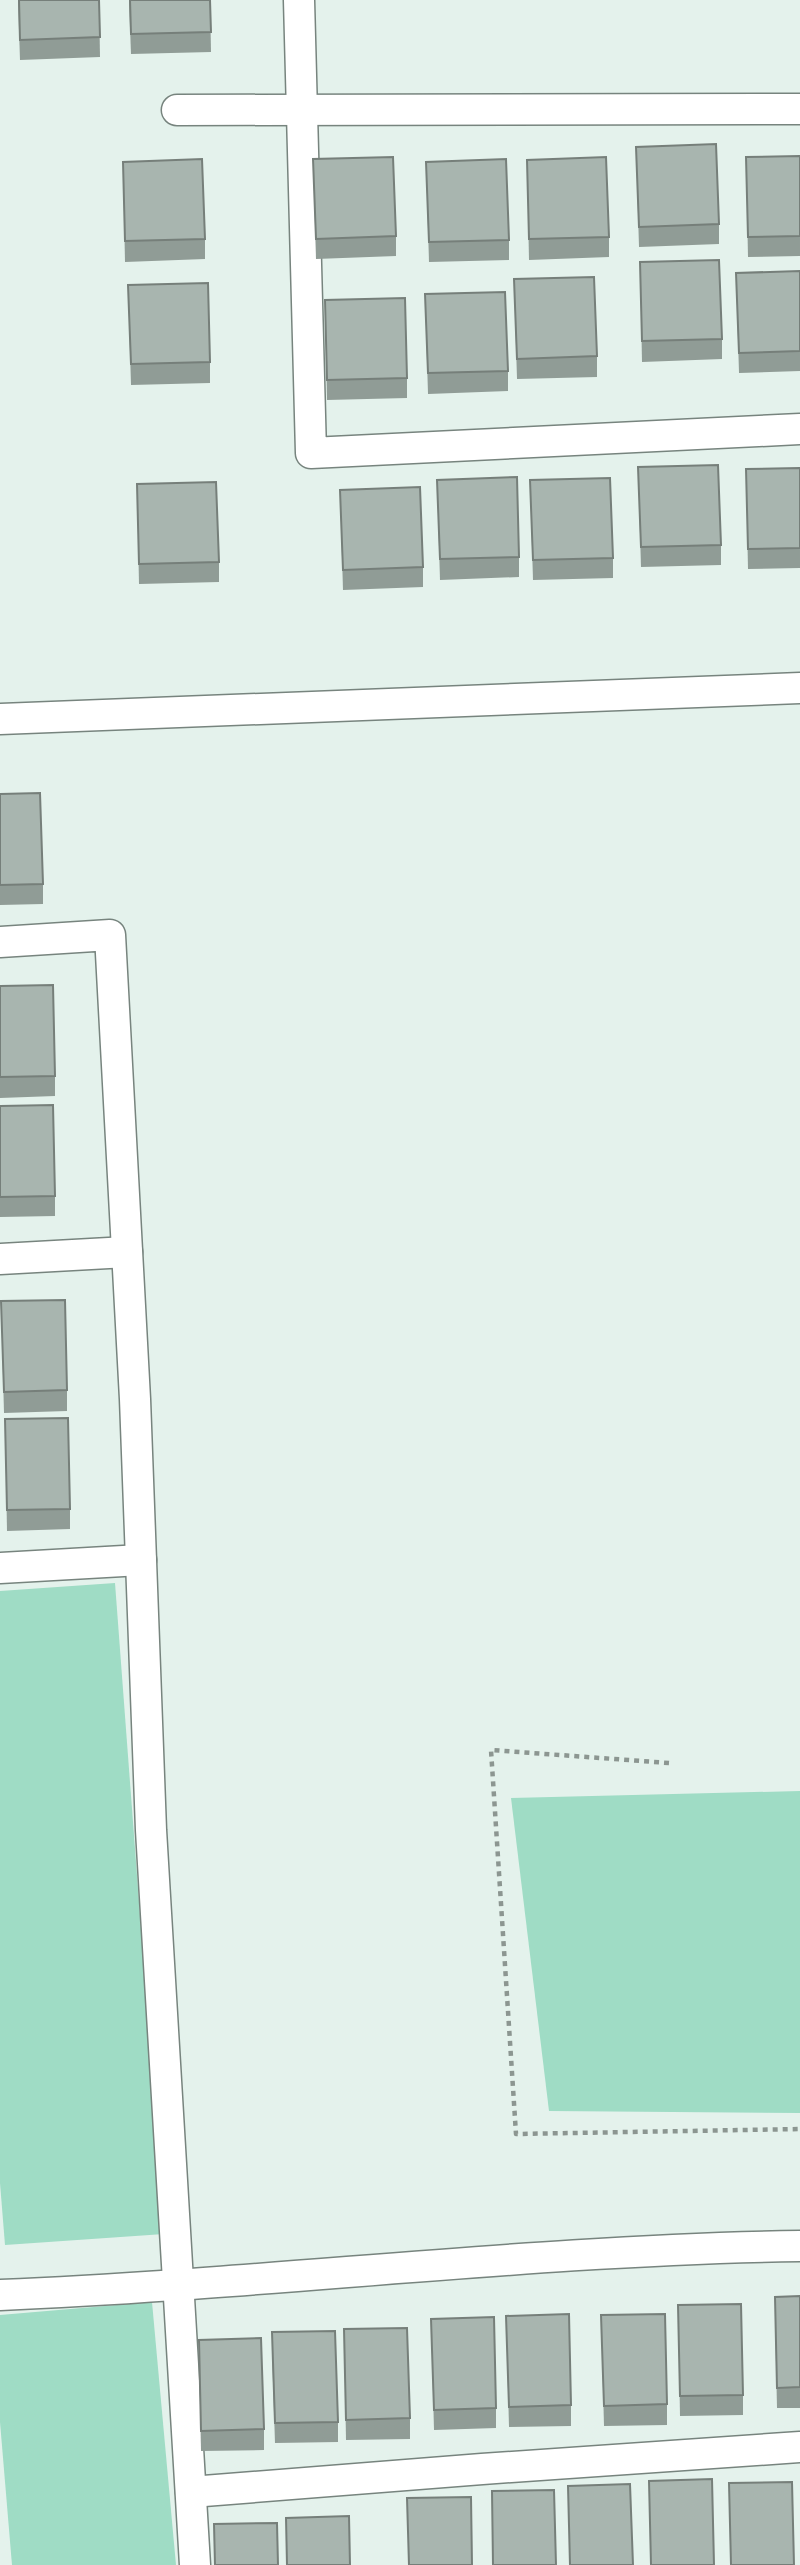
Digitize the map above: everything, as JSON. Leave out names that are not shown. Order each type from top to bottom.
[{"type":"street","points":[[299,0],[311,453],[800,429]]},
{"type":"street","points":[[177,110],[800,109]]},
{"type":"street","points":[[0,719],[800,688]]},
{"type":"street","points":[[0,942],[110,936],[127,1252],[151,1830],[195,2565]]},
{"type":"street","points":[[0,1259],[127,1252]]},
{"type":"street","points":[[0,1568],[141,1560]]},
{"type":"street","points":[[0,2295],[177,2285],[691,2247],[800,2246]]},
{"type":"street","points":[[191,2492],[800,2447]]},
{"type":"path","points":[[669,1763],[491,1750],[516,2134],[800,2129]]},
{"type":"green space","points":[[115,1583],[164,2234],[5,2245],[0,2183],[0,1591]]},
{"type":"green space","points":[[800,1791],[800,2113],[549,2111],[511,1798]]},
{"type":"green space","points":[[152,2302],[176,2565],[12,2565],[0,2422],[0,2315]]},
{"type":"building","points":[[19,0],[99,0],[100,37],[20,40]]},
{"type":"building","points":[[130,0],[210,0],[211,32],[131,34]]},
{"type":"building","points":[[716,144],[719,224],[639,227],[636,147]]},
{"type":"building","points":[[800,156],[800,236],[748,237],[746,157]]},
{"type":"building","points":[[393,157],[396,236],[316,239],[313,159]]},
{"type":"building","points":[[606,157],[609,237],[529,239],[527,160]]},
{"type":"building","points":[[202,159],[205,239],[125,241],[123,162]]},
{"type":"building","points":[[506,159],[509,240],[429,242],[426,162]]},
{"type":"building","points":[[719,260],[722,339],[642,341],[640,262]]},
{"type":"building","points":[[800,271],[800,351],[739,353],[736,273]]},
{"type":"building","points":[[594,277],[597,356],[517,359],[514,279]]},
{"type":"building","points":[[208,283],[210,362],[131,364],[128,285]]},
{"type":"building","points":[[505,292],[508,371],[428,373],[425,294]]},
{"type":"building","points":[[405,298],[407,378],[327,380],[325,300]]},
{"type":"building","points":[[718,465],[721,545],[641,547],[638,467]]},
{"type":"building","points":[[800,468],[800,548],[748,549],[746,469]]},
{"type":"building","points":[[517,477],[519,557],[440,559],[437,480]]},
{"type":"building","points":[[610,478],[613,558],[533,560],[530,480]]},
{"type":"building","points":[[216,482],[219,562],[139,564],[137,484]]},
{"type":"building","points":[[420,487],[423,567],[343,570],[340,490]]},
{"type":"building","points":[[40,793],[43,884],[0,885],[0,794]]},
{"type":"building","points":[[53,985],[55,1076],[0,1077],[0,986]]},
{"type":"building","points":[[53,1105],[55,1196],[0,1197],[0,1106]]},
{"type":"building","points":[[65,1300],[67,1390],[4,1392],[1,1301]]},
{"type":"building","points":[[68,1418],[70,1509],[7,1510],[5,1419]]},
{"type":"building","points":[[800,2296],[800,2387],[777,2388],[775,2297]]},
{"type":"building","points":[[741,2304],[743,2395],[680,2396],[678,2305]]},
{"type":"building","points":[[569,2314],[571,2405],[509,2407],[506,2316]]},
{"type":"building","points":[[665,2314],[667,2404],[604,2406],[601,2315]]},
{"type":"building","points":[[494,2317],[496,2408],[434,2410],[431,2319]]},
{"type":"building","points":[[407,2328],[410,2418],[346,2420],[344,2329]]},
{"type":"building","points":[[335,2331],[338,2422],[275,2423],[272,2332]]},
{"type":"building","points":[[261,2338],[264,2429],[201,2431],[199,2340]]},
{"type":"building","points":[[712,2479],[714,2565],[651,2565],[649,2481]]},
{"type":"building","points":[[792,2482],[794,2565],[731,2565],[729,2483]]},
{"type":"building","points":[[630,2484],[633,2565],[570,2565],[568,2486]]},
{"type":"building","points":[[554,2490],[556,2565],[493,2565],[492,2491]]},
{"type":"building","points":[[471,2497],[472,2565],[409,2565],[407,2498]]},
{"type":"building","points":[[349,2516],[350,2565],[287,2565],[286,2518]]},
{"type":"building","points":[[277,2523],[278,2565],[215,2565],[214,2524]]}]
